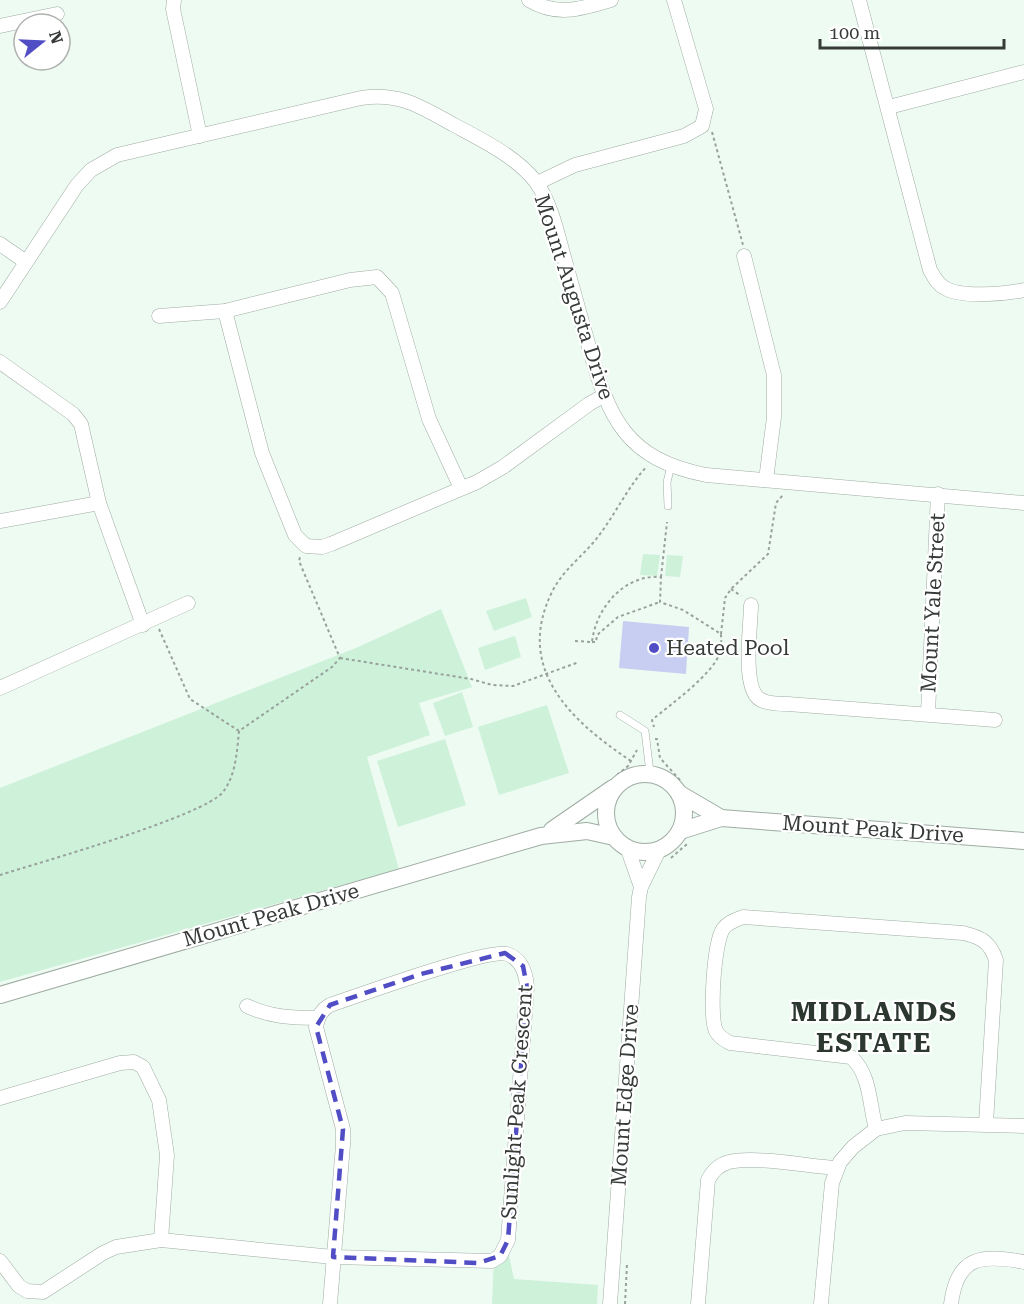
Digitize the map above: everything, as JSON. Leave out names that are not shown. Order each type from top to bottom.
[{"type":"street","points":[[174,0],[173,9],[200,136]]},
{"type":"street","points":[[529,0],[555,11],[568,11],[611,0]]},
{"type":"street","points":[[537,183],[575,165],[684,136],[702,126],[706,109],[674,0]]},
{"type":"street","points":[[859,0],[889,107],[930,270],[936,281],[945,289],[960,293],[1024,290]]},
{"type":"street","points":[[889,107],[1024,72]]},
{"type":"street","name":"Mount Augusta Drive","points":[[0,302],[77,185],[91,170],[117,155],[361,98],[390,96],[416,104],[468,132],[514,161],[537,183],[555,226],[603,396],[617,423],[639,446],[671,466],[706,475],[770,486],[938,494],[1020,501]]},
{"type":"street","points":[[0,244],[26,262]]},
{"type":"street","points":[[744,256],[774,375],[770,486]]},
{"type":"street","points":[[159,316],[225,311],[350,280],[376,277],[383,281],[392,293],[429,419],[461,488]]},
{"type":"street","points":[[225,311],[262,453],[295,535],[306,546],[322,547],[331,544],[461,488],[503,467],[603,396]]},
{"type":"street","points":[[0,362],[73,414],[81,424],[99,502],[149,622]]},
{"type":"street","name":"Mount Yale Street","points":[[928,713],[938,494]]},
{"type":"street","points":[[0,521],[99,502]]},
{"type":"street","points":[[0,688],[188,603]]},
{"type":"street","points":[[751,605],[748,678],[753,693],[760,699],[788,705],[928,713],[995,720]]},
{"type":"street","name":"Mount Peak Drive","points":[[541,836],[632,775],[650,773],[667,780],[680,794],[721,818],[1024,841]]},
{"type":"street","points":[[617,785],[608,799],[606,810],[609,826],[620,842]]},
{"type":"street","points":[[680,794],[685,812],[687,835]]},
{"type":"street","name":"Mount Peak Drive","points":[[0,995],[541,836],[587,831],[642,852],[664,855],[674,840],[721,818]]},
{"type":"street","name":"Mount Edge Drive","points":[[610,1304],[641,886],[620,842]]},
{"type":"street","name":"Mount Edge Drive","points":[[641,886],[664,855]]},
{"type":"street","points":[[876,1129],[868,1099],[866,1077],[860,1064],[851,1057],[729,1043],[721,1038],[713,1020],[716,958],[719,937],[725,926],[743,917],[963,933],[982,938],[992,948],[996,970],[986,1123]]},
{"type":"street","name":"Sunlight Peak Crescent","points":[[318,1018],[323,1009],[330,1005],[422,974],[491,955],[505,953],[514,958],[523,966],[526,977],[508,1240],[500,1256],[492,1261],[478,1263],[333,1257]]},
{"type":"street","points":[[247,1006],[262,1013],[285,1018],[318,1018],[316,1027],[343,1129],[330,1304]]},
{"type":"street","points":[[0,1098],[120,1063],[134,1062],[143,1067],[159,1100],[166,1137],[161,1240]]},
{"type":"street","points":[[821,1304],[832,1183],[837,1168],[853,1147],[876,1129],[914,1122],[1024,1126]]},
{"type":"street","points":[[698,1304],[708,1180],[713,1170],[728,1162],[746,1161],[837,1168]]},
{"type":"street","points":[[0,1261],[19,1286],[27,1291],[43,1292],[116,1247],[161,1240],[333,1257]]},
{"type":"street","points":[[951,1304],[954,1284],[959,1272],[969,1264],[981,1260],[1024,1262]]},
{"type":"lane","points":[[668,506],[667,482],[671,466]]},
{"type":"lane","points":[[620,715],[645,730],[650,773]]},
{"type":"path","points":[[712,131],[743,239],[744,256]]},
{"type":"path","points":[[631,761],[575,716],[560,700],[545,673],[541,660],[542,626],[553,591],[563,574],[607,525],[618,504],[648,465],[641,460]]},
{"type":"path","points":[[657,739],[652,720],[699,679],[716,660],[721,646],[725,598],[731,589],[768,554],[776,503],[785,492],[770,486]]},
{"type":"path","points":[[660,602],[667,522]]},
{"type":"path","points":[[306,546],[298,561],[340,658]]},
{"type":"path","points":[[592,642],[598,616],[614,596],[643,577],[661,577]]},
{"type":"path","points":[[575,641],[596,642],[597,635],[607,624],[618,617],[660,602],[683,610],[721,634]]},
{"type":"path","points":[[149,622],[190,699],[239,731]]},
{"type":"path","points":[[0,875],[156,825],[218,797],[227,784],[235,764],[239,731],[340,658],[471,679],[504,687],[513,686],[579,662]]},
{"type":"path","points":[[664,855],[687,835]]},
{"type":"highlighted area","points":[[505,953],[523,966],[527,987],[508,1240],[500,1256],[478,1263],[333,1257],[343,1129],[316,1027],[330,1005],[421,974]]},
{"type":"green space","points":[[643,554],[660,555],[657,576],[640,575]]},
{"type":"green space","points":[[667,555],[683,556],[680,577],[665,576]]},
{"type":"green space","points":[[526,598],[532,617],[494,631],[486,611]]},
{"type":"green space","points":[[441,609],[472,687],[419,703],[430,735],[367,757],[399,869],[0,982],[0,788],[356,648]]},
{"type":"green space","points":[[515,636],[521,657],[485,670],[478,648]]},
{"type":"green space","points":[[462,692],[473,727],[445,736],[433,703]]},
{"type":"green space","points":[[547,705],[569,773],[499,795],[478,727]]},
{"type":"green space","points":[[445,739],[466,805],[398,827],[377,761]]},
{"type":"green space","points":[[507,1246],[514,1279],[598,1285],[597,1304],[492,1304],[494,1257]]},
{"type":"building","name":"Heated Pool","points":[[623,621],[689,627],[686,674],[619,668]]},
{"type":"place","name":"Heated Pool","points":[[654,648]]},
{"type":"district","name":"MIDLANDS ESTATE","points":[[874,1028]]}]
